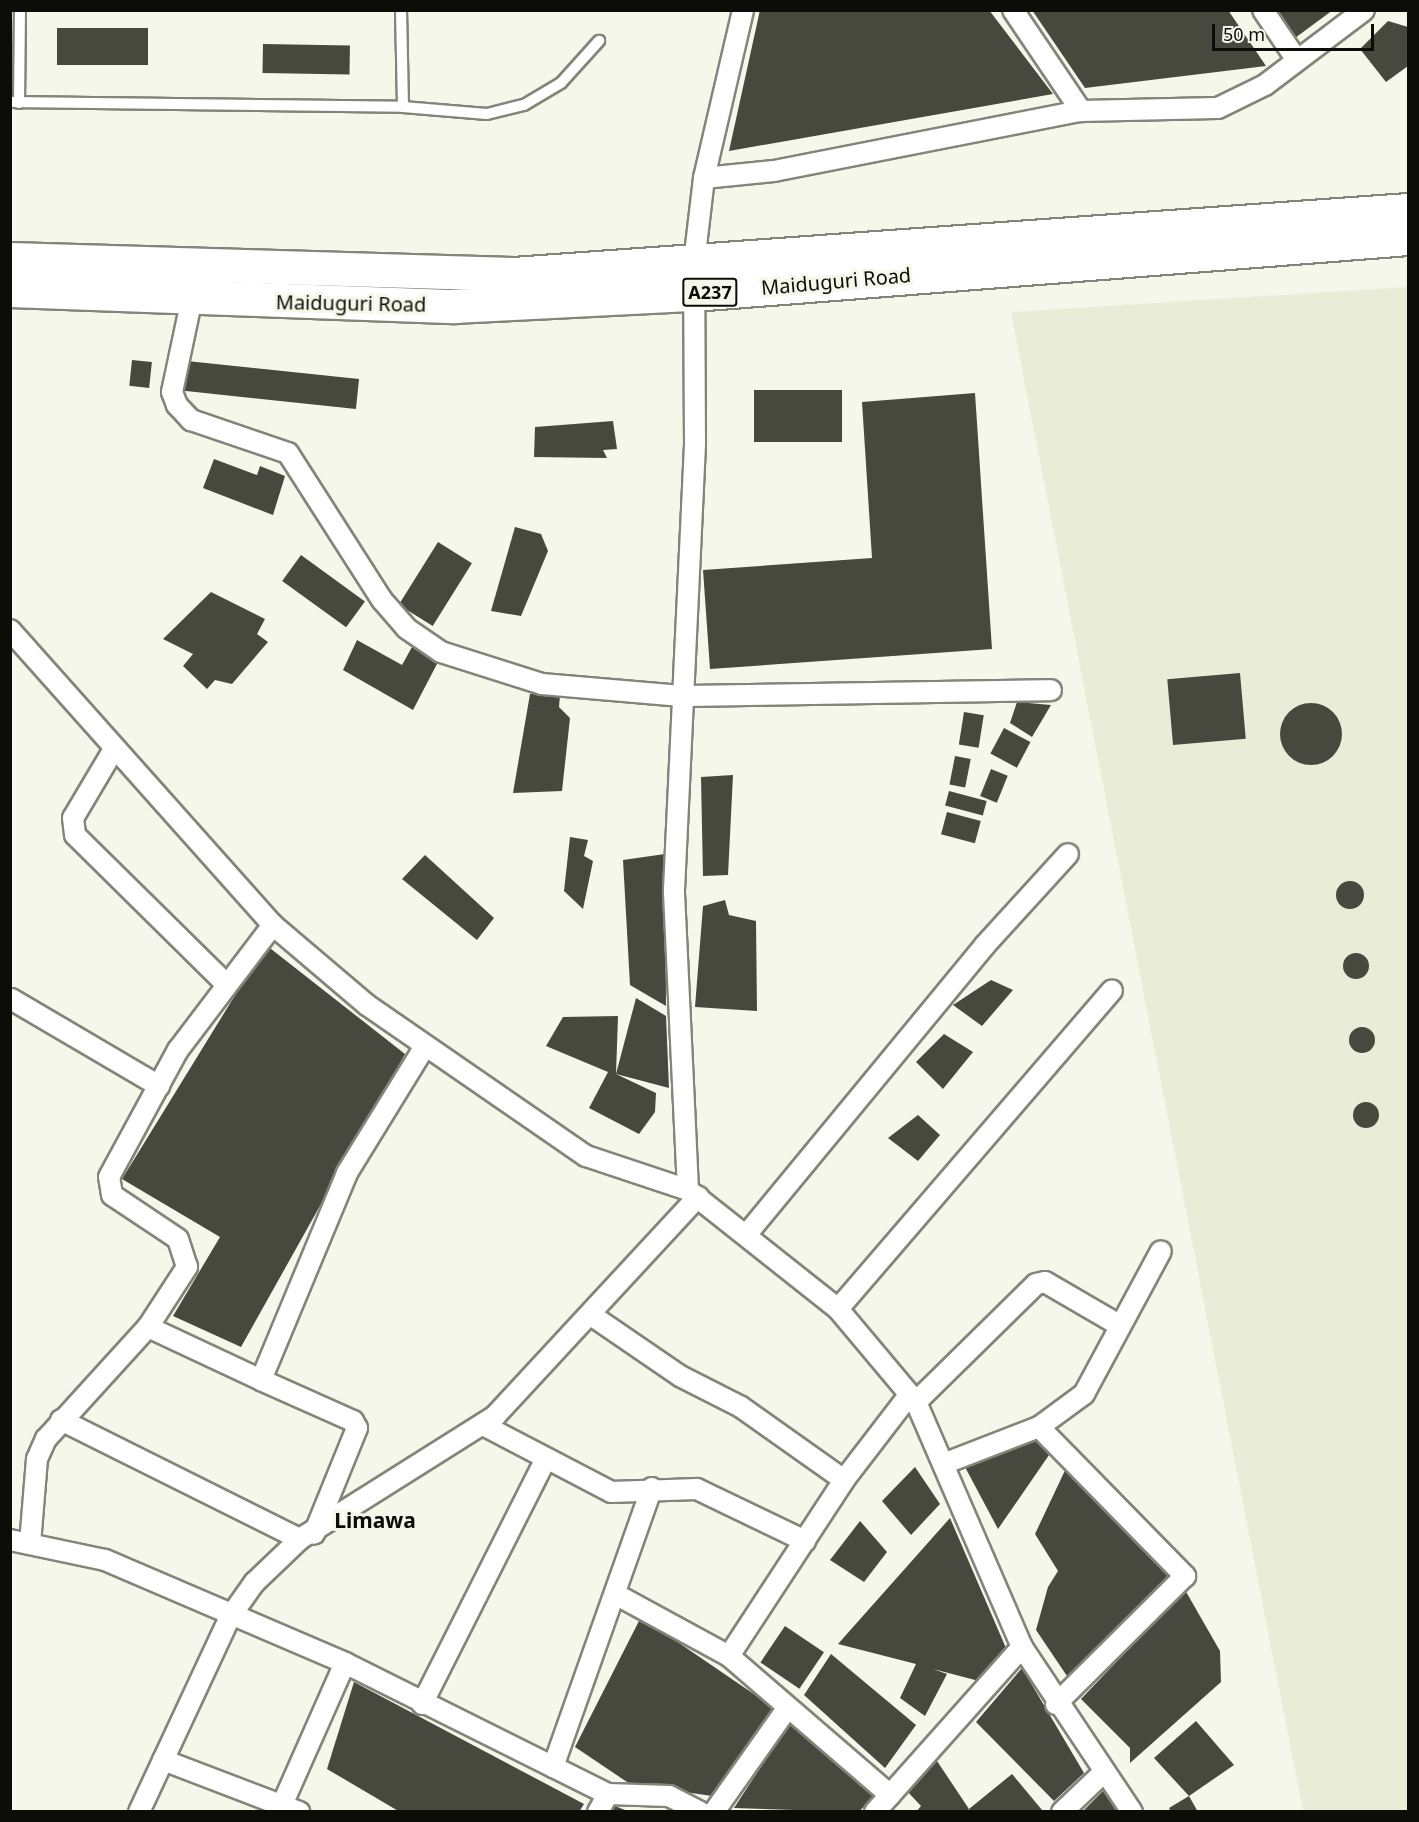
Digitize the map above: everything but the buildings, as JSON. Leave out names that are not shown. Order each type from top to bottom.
[{"type":"highway","name":"Maiduguri Road","points":[[10,290],[455,306],[694,278],[1408,210]]},
{"type":"highway","name":"Maiduguri Road","points":[[10,259],[363,273],[694,278],[1408,238]]},
{"type":"street","points":[[139,1812],[230,1617],[254,1583],[307,1537],[483,1425],[591,1315],[693,1194],[674,890],[681,696],[695,443],[694,278],[704,178],[742,10]]},
{"type":"street","points":[[1012,10],[1081,111]]},
{"type":"street","points":[[1263,10],[1296,59]]},
{"type":"street","points":[[704,178],[774,171],[1081,111],[1218,108],[1242,100],[1364,10]]},
{"type":"street","points":[[192,298],[172,392],[177,405],[191,420],[288,453],[406,628],[441,652],[542,684],[681,696],[1051,690]]},
{"type":"street","points":[[10,630],[114,750],[273,925],[424,1048],[586,1156],[693,1194],[747,1234],[838,1309],[913,1398],[1022,1647],[1056,1704],[1132,1812]]},
{"type":"street","points":[[114,750],[73,818],[75,835],[226,984]]},
{"type":"street","points":[[747,1234],[985,945],[1068,854]]},
{"type":"street","points":[[273,925],[226,984],[159,1086],[107,1184],[112,1195],[178,1239],[185,1251],[187,1267],[148,1327],[61,1420],[37,1459],[20,1542],[105,1560],[230,1617],[345,1663],[422,1704],[608,1794],[669,1796],[700,1812]]},
{"type":"street","points":[[838,1309],[1112,991]]},
{"type":"street","points":[[12,999],[159,1086]]},
{"type":"street","points":[[261,1380],[347,1173],[424,1048]]},
{"type":"street","points":[[943,1464],[1038,1427],[1084,1394],[1119,1325],[1161,1251]]},
{"type":"street","points":[[729,1656],[844,1480],[913,1398],[1036,1284],[1045,1282],[1119,1325]]},
{"type":"street","points":[[591,1315],[680,1376],[741,1407],[844,1480]]},
{"type":"street","points":[[148,1327],[353,1421],[357,1428],[307,1537]]},
{"type":"street","points":[[61,1420],[307,1537]]},
{"type":"street","points":[[483,1425],[610,1492],[652,1488],[697,1488],[805,1541]]},
{"type":"street","points":[[1038,1427],[1185,1576],[1056,1704]]},
{"type":"street","points":[[422,1704],[546,1459]]},
{"type":"street","points":[[553,1767],[617,1595],[652,1488]]},
{"type":"street","points":[[617,1595],[729,1656],[890,1795]]},
{"type":"street","points":[[875,1812],[1022,1647]]},
{"type":"street","points":[[163,1760],[290,1808],[345,1663]]},
{"type":"street","points":[[714,1812],[788,1707]]},
{"type":"street","points":[[1062,1812],[1103,1773]]},
{"type":"street","points":[[598,1812],[608,1794]]},
{"type":"lane","points":[[20,10],[15,102],[403,107],[487,114],[524,105],[561,83],[599,40]]},
{"type":"lane","points":[[401,10],[403,107]]},
{"type":"shaded area","points":[[1408,287],[1408,1811],[1303,1811],[1011,312]]},
{"type":"district","name":"Limawa","points":[[375,1520]]}]
